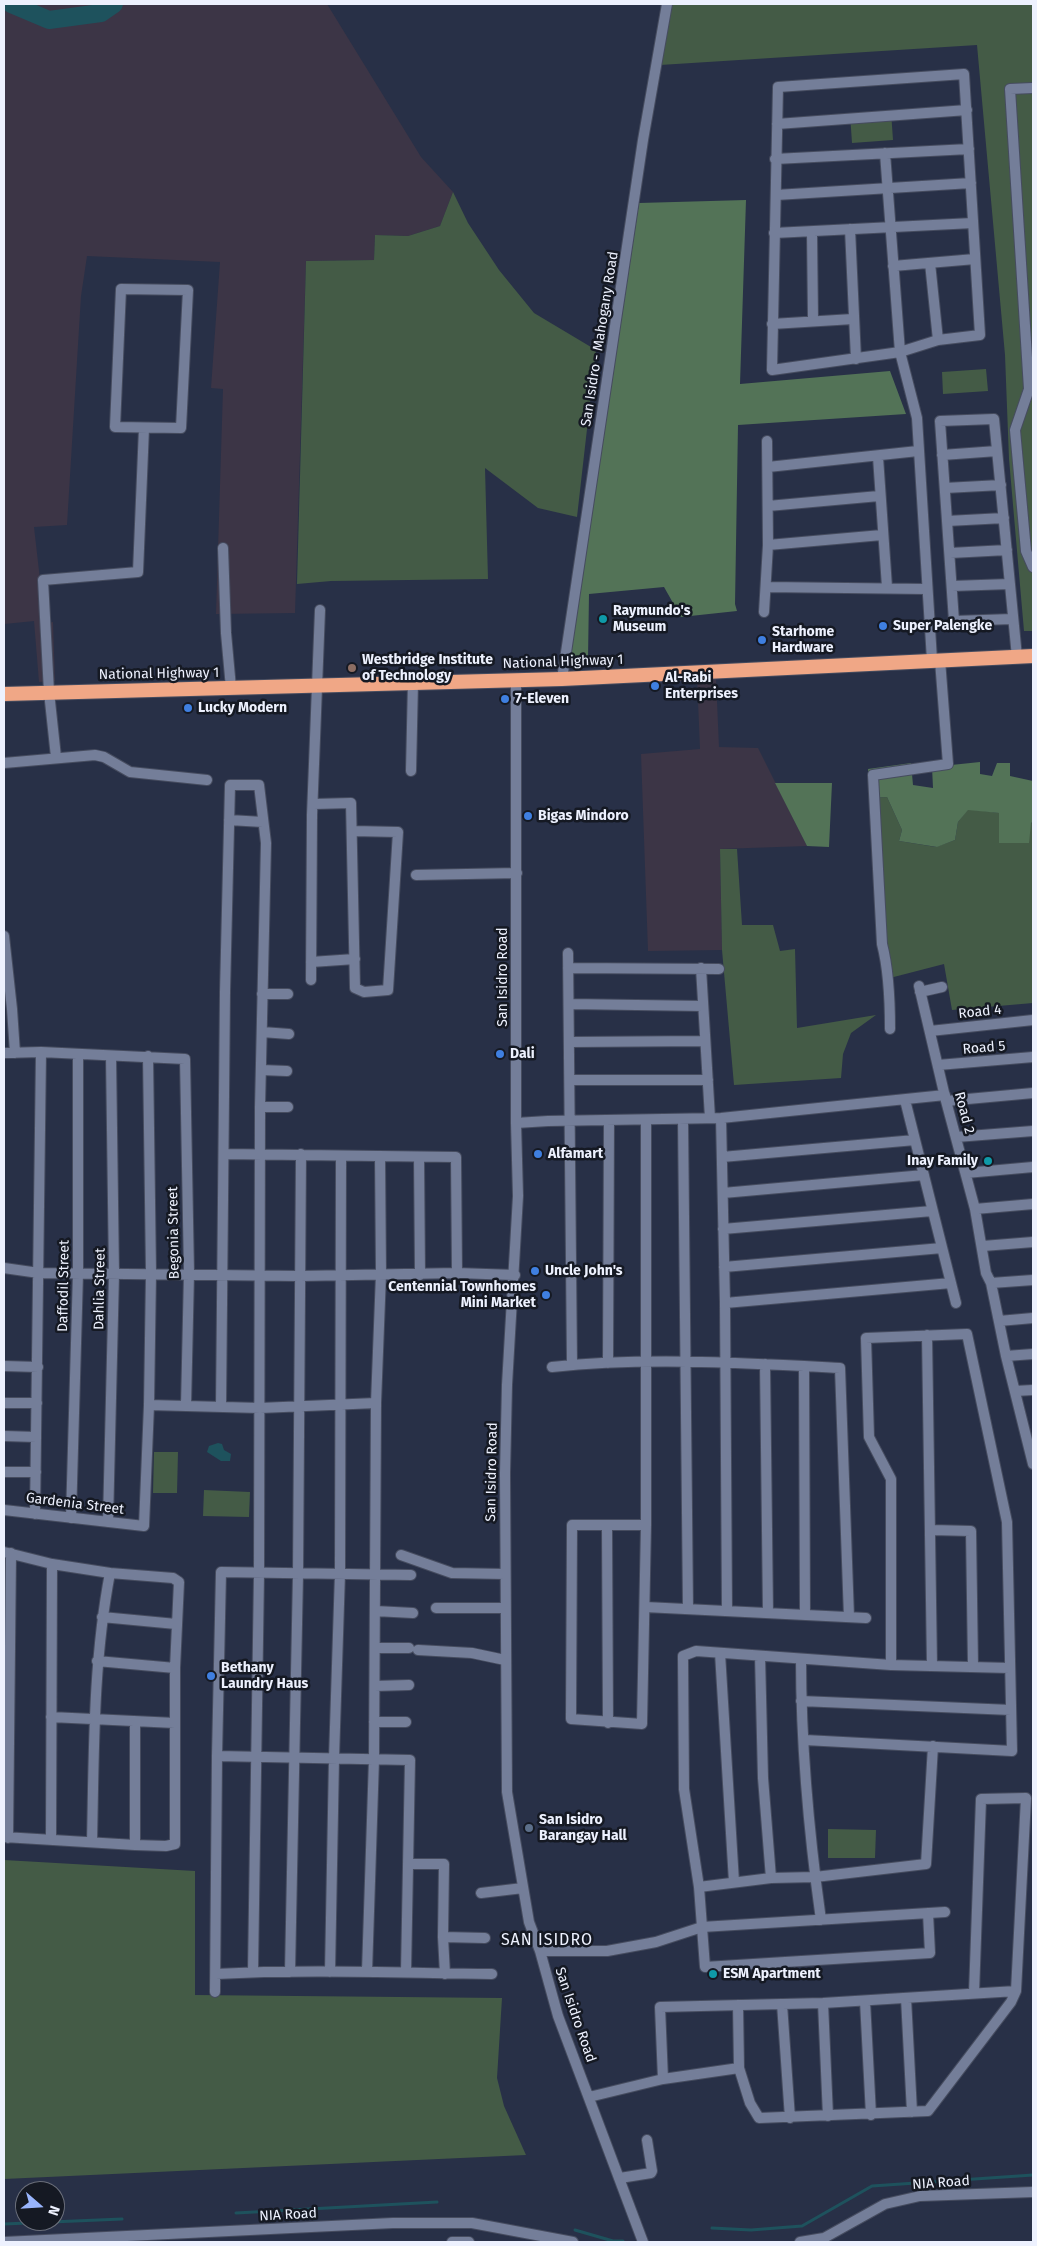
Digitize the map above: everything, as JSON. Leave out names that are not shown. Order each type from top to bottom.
[{"type":"highway","name":"National Highway 1","points":[[4,694],[562,679],[1033,656]]},
{"type":"street","name":"San Isidro - Mahogany Road","points":[[562,679],[643,140],[667,4]]},
{"type":"street","points":[[964,74],[967,110],[980,335],[938,340],[900,352],[772,370],[778,87],[964,74]]},
{"type":"street","points":[[1033,88],[1010,90],[1028,295],[1029,389],[1015,430],[1026,551],[1033,567]]},
{"type":"street","points":[[777,124],[967,110]]},
{"type":"street","points":[[775,159],[969,149]]},
{"type":"street","points":[[885,153],[900,352],[917,418],[926,589],[948,764],[873,774],[882,944],[885,955],[890,1004],[890,1029]]},
{"type":"street","points":[[776,195],[971,184]]},
{"type":"street","points":[[774,233],[973,223]]},
{"type":"street","points":[[850,228],[856,359]]},
{"type":"street","points":[[812,232],[813,320]]},
{"type":"street","points":[[893,266],[975,259]]},
{"type":"street","points":[[930,263],[938,340]]},
{"type":"street","points":[[121,289],[188,290],[182,428],[144,428],[116,428],[121,289]]},
{"type":"street","points":[[772,324],[854,319]]},
{"type":"street","points":[[1012,618],[954,621],[940,421],[994,419],[1017,657]]},
{"type":"street","points":[[56,757],[49,692],[43,580],[138,572],[144,428]]},
{"type":"street","points":[[764,612],[768,545],[767,441]]},
{"type":"street","points":[[768,467],[918,451]]},
{"type":"street","points":[[942,455],[998,451]]},
{"type":"street","points":[[878,456],[879,496],[887,587]]},
{"type":"street","points":[[945,488],[1000,485]]},
{"type":"street","points":[[768,506],[879,496]]},
{"type":"street","points":[[947,521],[1004,518]]},
{"type":"street","points":[[768,545],[882,535]]},
{"type":"street","points":[[223,548],[226,633],[231,688]]},
{"type":"street","points":[[950,553],[1007,550]]},
{"type":"street","points":[[952,586],[1010,584]]},
{"type":"street","points":[[766,587],[887,587],[926,589]]},
{"type":"street","points":[[311,980],[316,687],[320,610]]},
{"type":"street","name":"San Isidro Road","points":[[516,680],[516,1123],[518,1196],[515,1275],[507,1385],[504,1660],[506,1792],[529,1922],[540,1950],[558,2016],[620,2178],[642,2242]]},
{"type":"street","points":[[410,771],[413,682]]},
{"type":"street","points":[[4,762],[95,755],[104,757],[130,772],[207,780]]},
{"type":"street","points":[[221,1407],[221,1274],[230,785],[259,785],[266,843],[260,1107],[262,1154],[259,1573],[253,1972]]},
{"type":"street","points":[[314,804],[351,803],[355,988],[364,992],[388,990],[398,832],[353,831]]},
{"type":"street","points":[[229,820],[263,822]]},
{"type":"street","points":[[416,875],[517,873]]},
{"type":"street","points":[[4,936],[12,1009],[9,1053],[41,1052],[78,1055],[148,1056],[152,1273],[149,1405],[260,1408],[376,1403]]},
{"type":"street","points":[[568,953],[570,1004],[572,1365]]},
{"type":"street","points":[[311,962],[355,959]]},
{"type":"street","points":[[568,968],[719,969]]},
{"type":"street","points":[[701,968],[710,1118]]},
{"type":"street","name":"Road 2","points":[[942,987],[920,989],[945,1098],[975,1208],[983,1246],[986,1273],[991,1283],[1006,1356],[1028,1426],[1033,1463]]},
{"type":"street","points":[[262,994],[288,994]]},
{"type":"street","points":[[570,1004],[703,1006]]},
{"type":"street","name":"Road 4","points":[[930,1031],[1033,1020]]},
{"type":"street","points":[[262,1032],[288,1034]]},
{"type":"street","points":[[570,1042],[705,1041]]},
{"type":"street","points":[[35,1514],[41,1052]]},
{"type":"street","name":"Daffodil Street","points":[[71,1518],[78,1273],[78,1055]]},
{"type":"street","name":"Dahlia Street","points":[[108,1522],[114,1274],[111,1056]]},
{"type":"street","name":"Begonia Street","points":[[148,1056],[185,1059],[188,1273],[186,1406]]},
{"type":"street","name":"Road 5","points":[[938,1065],[1033,1057]]},
{"type":"street","points":[[261,1070],[288,1071]]},
{"type":"street","points":[[570,1080],[708,1080]]},
{"type":"street","points":[[516,1123],[571,1120],[721,1118],[926,1098],[1033,1093]]},
{"type":"street","points":[[904,1100],[956,1303]]},
{"type":"street","points":[[260,1107],[288,1107]]},
{"type":"street","points":[[721,1118],[725,1303],[727,1611]]},
{"type":"street","points":[[683,1119],[688,1609]]},
{"type":"street","points":[[608,1363],[609,1120]]},
{"type":"street","points":[[646,1120],[646,1525],[642,1724],[571,1719],[572,1525],[646,1525]]},
{"type":"street","points":[[956,1137],[1033,1132]]},
{"type":"street","points":[[722,1157],[915,1140]]},
{"type":"street","points":[[224,1154],[456,1157],[456,1273]]},
{"type":"street","points":[[290,1972],[298,1574],[301,1154]]},
{"type":"street","points":[[330,1972],[340,1573],[341,1156]]},
{"type":"street","points":[[367,1972],[374,1759],[376,1403],[381,1274],[380,1156]]},
{"type":"street","points":[[419,1157],[420,1275]]},
{"type":"street","points":[[966,1173],[1033,1167]]},
{"type":"street","points":[[723,1193],[924,1175]]},
{"type":"street","points":[[975,1208],[1033,1204]]},
{"type":"street","points":[[724,1230],[932,1212]]},
{"type":"street","points":[[983,1246],[1033,1242]]},
{"type":"street","points":[[724,1267],[942,1248]]},
{"type":"street","points":[[4,1268],[39,1273],[188,1273],[300,1276],[456,1273],[515,1275]]},
{"type":"street","points":[[991,1283],[1033,1280]]},
{"type":"street","points":[[725,1303],[951,1283]]},
{"type":"street","points":[[999,1321],[1033,1318]]},
{"type":"street","points":[[804,1740],[1012,1751],[1007,1522],[967,1334],[866,1338],[869,1437],[891,1479],[891,1665]]},
{"type":"street","points":[[927,1335],[932,1530],[932,1666]]},
{"type":"street","points":[[1006,1356],[1033,1354]]},
{"type":"street","points":[[4,1360],[4,1366],[38,1367]]},
{"type":"street","points":[[552,1367],[608,1363],[725,1363],[840,1368],[849,1617]]},
{"type":"street","points":[[764,1364],[768,1613]]},
{"type":"street","points":[[804,1366],[804,1615]]},
{"type":"street","points":[[1016,1391],[1033,1390]]},
{"type":"street","points":[[4,1403],[37,1404]]},
{"type":"street","name":"Gardenia Street","points":[[4,1510],[144,1526],[149,1405]]},
{"type":"street","points":[[4,1436],[36,1437]]},
{"type":"street","points":[[4,1472],[36,1472]]},
{"type":"street","points":[[607,1526],[608,1723]]},
{"type":"street","points":[[932,1530],[971,1531],[973,1666]]},
{"type":"street","points":[[7,1553],[52,1564],[173,1578],[179,1582],[175,1668],[175,1844],[166,1846],[136,1845],[6,1838],[7,1553]]},
{"type":"street","points":[[401,1555],[452,1573],[505,1574]]},
{"type":"street","points":[[50,1840],[52,1564]]},
{"type":"street","points":[[92,1842],[97,1662],[110,1572]]},
{"type":"street","points":[[215,1992],[221,1572],[411,1575]]},
{"type":"street","points":[[645,1607],[866,1618]]},
{"type":"street","points":[[436,1608],[505,1608]]},
{"type":"street","points":[[375,1611],[413,1613]]},
{"type":"street","points":[[102,1617],[176,1624]]},
{"type":"street","points":[[375,1648],[472,1653],[504,1660]]},
{"type":"street","points":[[928,1912],[930,1953],[705,1967],[699,1887],[684,1789],[683,1656],[696,1651],[891,1665],[1010,1668]]},
{"type":"street","points":[[720,1653],[734,1882]]},
{"type":"street","points":[[760,1656],[763,1778],[771,1878]]},
{"type":"street","points":[[801,1659],[801,1701],[807,1790],[821,1920]]},
{"type":"street","points":[[97,1662],[175,1668]]},
{"type":"street","points":[[375,1686],[409,1685]]},
{"type":"street","points":[[801,1701],[1011,1710]]},
{"type":"street","points":[[51,1717],[175,1723]]},
{"type":"street","points":[[135,1722],[136,1845]]},
{"type":"street","points":[[374,1722],[406,1722]]},
{"type":"street","points":[[699,1887],[771,1878],[815,1877],[926,1864],[932,1746]]},
{"type":"street","points":[[217,1756],[410,1760],[406,1972]]},
{"type":"street","points":[[738,2005],[739,2068],[750,2103],[759,2118],[871,2115],[928,2111],[1011,2002],[1016,1991],[1026,1798],[981,1799],[974,1993]]},
{"type":"street","points":[[408,1864],[444,1864],[443,1937],[445,1974]]},
{"type":"street","points":[[481,1893],[523,1888]]},
{"type":"street","points":[[540,1950],[606,1951],[656,1942],[702,1927],[945,1912]]},
{"type":"street","points":[[443,1937],[486,1938]]},
{"type":"street","points":[[216,1974],[253,1972],[492,1974]]},
{"type":"street","points":[[663,2079],[660,2007],[824,2003],[1016,1991]]},
{"type":"street","points":[[906,1998],[912,2112]]},
{"type":"street","points":[[864,2000],[871,2115]]},
{"type":"street","points":[[824,2003],[828,2116]]},
{"type":"street","points":[[782,2004],[790,2118]]},
{"type":"street","points":[[589,2098],[663,2079],[739,2068]]},
{"type":"street","points":[[620,2178],[651,2173],[647,2140]]},
{"type":"street","name":"NIA Road","points":[[800,2242],[824,2238],[885,2204],[920,2196],[1033,2192]]},
{"type":"street","name":"NIA Road","points":[[4,2242],[393,2223],[447,2223],[496,2226],[573,2242]]},
{"type":"street","points":[[452,2242],[469,2242]]},
{"type":"shaded area","points":[[4,4],[327,4],[421,157],[453,192],[440,226],[408,236],[375,235],[374,260],[306,261],[295,613],[216,614],[223,389],[211,388],[220,262],[87,256],[81,296],[67,525],[34,527],[45,623],[53,622],[55,681],[39,682],[34,621],[4,624]]},
{"type":"shaded area","points":[[672,4],[1033,4],[1033,631],[1024,631],[1009,459],[1005,355],[977,45],[660,65]]},
{"type":"shaded area","points":[[891,111],[893,140],[852,143],[850,114]]},
{"type":"shaded area","points":[[453,192],[468,223],[499,270],[534,313],[596,350],[577,517],[538,508],[485,468],[488,579],[331,581],[297,584],[306,261],[374,260],[375,235],[408,236],[440,226]]},
{"type":"shaded area","points":[[746,200],[740,384],[890,371],[906,414],[738,425],[735,604],[737,611],[681,617],[664,587],[589,594],[588,659],[570,658],[639,203]]},
{"type":"shaded area","points":[[986,369],[988,391],[943,394],[942,372]]},
{"type":"shaded area","points":[[697,677],[716,678],[719,747],[758,748],[807,846],[720,849],[722,950],[648,951],[641,754],[700,749]]},
{"type":"shaded area","points":[[980,762],[980,774],[992,776],[997,763],[1010,763],[1010,776],[1033,781],[1033,822],[1031,823],[1029,843],[999,843],[999,813],[968,810],[958,822],[955,840],[937,847],[899,841],[902,830],[887,797],[871,798],[868,769],[911,763],[913,785],[933,788],[932,767]]},
{"type":"shaded area","points":[[775,783],[832,783],[829,847],[807,846]]},
{"type":"shaded area","points":[[887,797],[902,830],[899,841],[936,847],[955,840],[958,822],[968,809],[999,813],[999,843],[1033,822],[1033,1003],[952,1010],[944,964],[886,979],[871,798]]},
{"type":"shaded area","points":[[720,849],[737,849],[742,925],[773,925],[780,951],[795,949],[797,1028],[876,1015],[851,1033],[843,1054],[841,1078],[734,1085],[722,950]]},
{"type":"shaded area","points":[[218,1443],[222,1444],[224,1450],[231,1454],[230,1461],[221,1461],[207,1452],[209,1446]]},
{"type":"shaded area","points":[[154,1452],[178,1452],[177,1493],[153,1493]]},
{"type":"shaded area","points":[[204,1490],[250,1492],[249,1517],[203,1516]]},
{"type":"shaded area","points":[[828,1829],[876,1830],[875,1858],[828,1858]]},
{"type":"shaded area","points":[[4,1860],[195,1871],[195,1995],[502,1998],[497,2078],[504,2106],[526,2155],[4,2179]]},
{"type":"waterway","points":[[11,4],[49,20],[101,13],[114,4]]},
{"type":"waterway","points":[[712,2228],[751,2230],[802,2226],[872,2186],[1033,2175]]},
{"type":"waterway","points":[[236,2213],[437,2202]]},
{"type":"waterway","points":[[4,2224],[122,2219]]},
{"type":"waterway","points":[[575,2230],[613,2241],[623,2241]]},
{"type":"place","name":"Raymundo's Museum","points":[[603,619]]},
{"type":"place","name":"Super Palengke","points":[[883,626]]},
{"type":"place","name":"Starhome Hardware","points":[[762,640]]},
{"type":"place","name":"Westbridge Institute of Technology","points":[[352,668]]},
{"type":"place","name":"Al-Rabi Enterprises","points":[[655,686]]},
{"type":"place","name":"7-Eleven","points":[[505,699]]},
{"type":"place","name":"Lucky Modern","points":[[188,708]]},
{"type":"place","name":"Bigas Mindoro","points":[[528,816]]},
{"type":"place","name":"Dali","points":[[500,1054]]},
{"type":"place","name":"Alfamart","points":[[538,1154]]},
{"type":"place","name":"Inay Family","points":[[988,1161]]},
{"type":"place","name":"Uncle John's","points":[[535,1271]]},
{"type":"place","name":"Centennial Townhomes Mini Market","points":[[546,1295]]},
{"type":"place","name":"Bethany Laundry Haus","points":[[211,1676]]},
{"type":"place","name":"San Isidro Barangay Hall","points":[[529,1828]]},
{"type":"place","name":"ESM Apartment","points":[[713,1974]]},
{"type":"district","name":"SAN ISIDRO","points":[[547,1941]]}]
